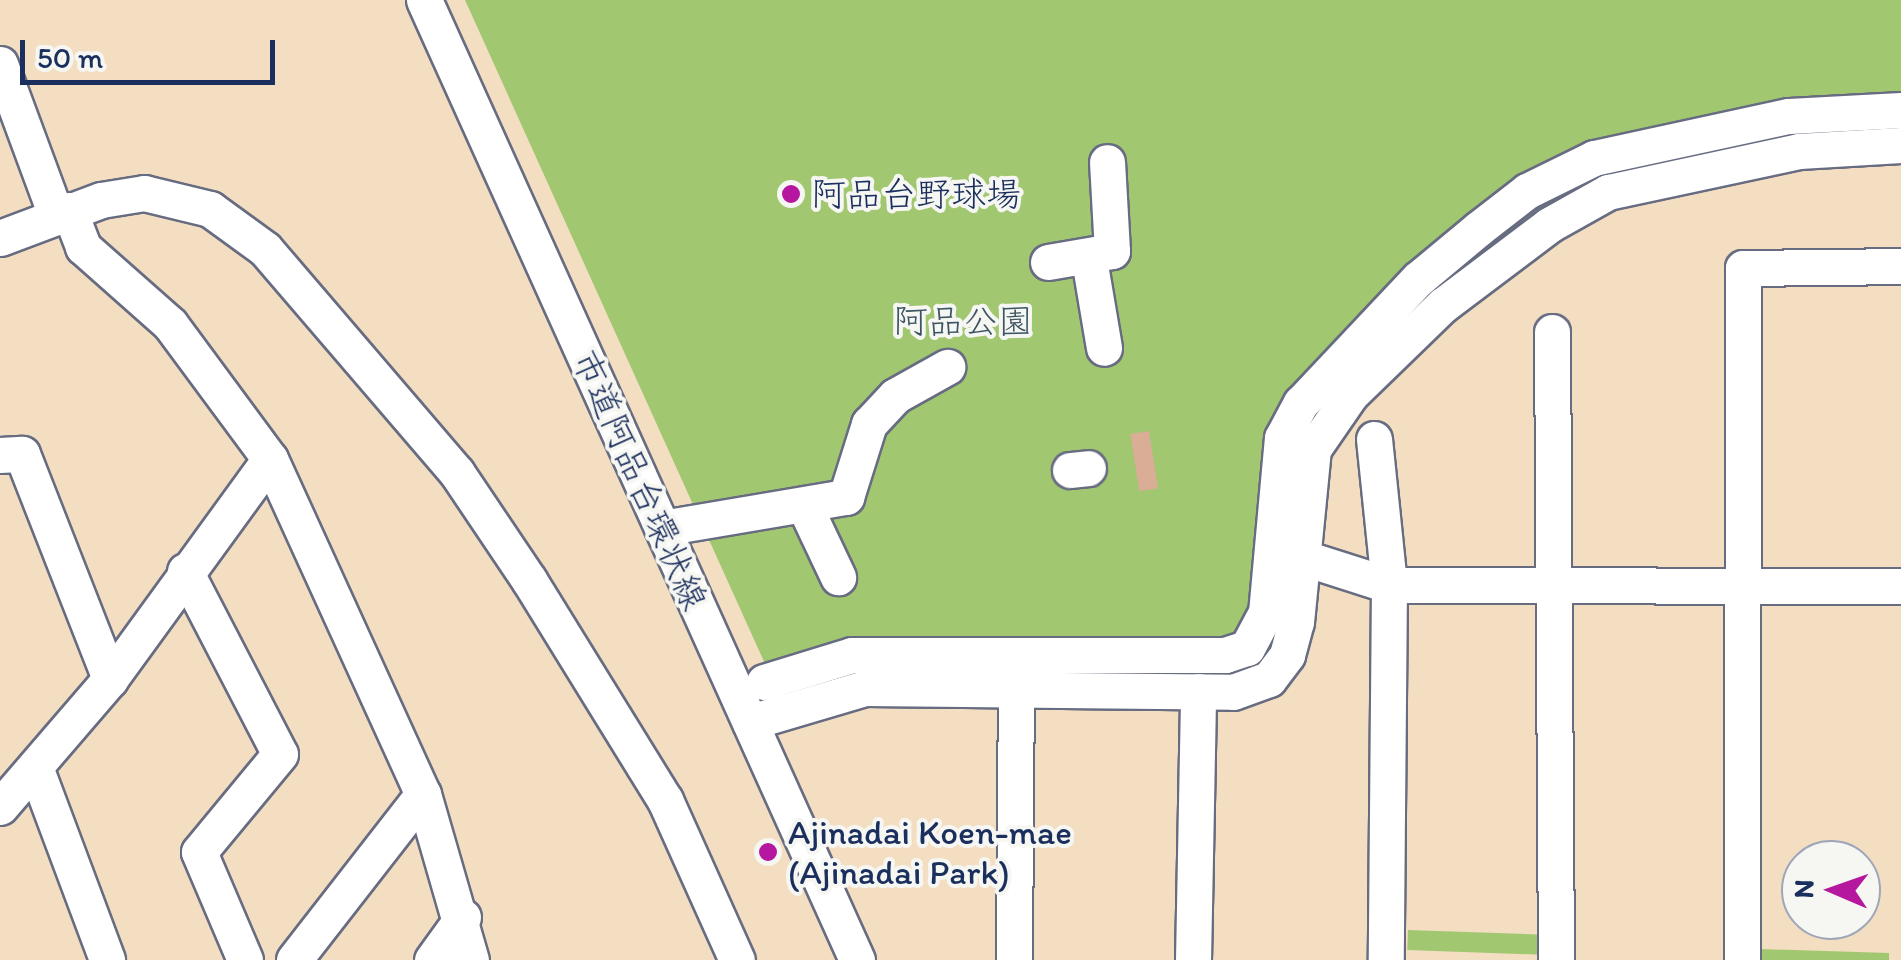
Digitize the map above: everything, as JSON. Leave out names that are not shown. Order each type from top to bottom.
[{"type":"street","name":"市道阿品台環状線","points":[[424,0],[857,960]]},
{"type":"street","points":[[3,84],[63,213],[84,247],[170,324],[270,459],[423,794],[463,916],[471,960]]},
{"type":"street","points":[[764,682],[852,655],[1225,655],[1247,648],[1266,612],[1282,438],[1301,403],[1418,279],[1478,229],[1528,191],[1594,158],[1789,116],[1901,110]]},
{"type":"street","points":[[750,722],[865,688],[1232,692],[1269,679],[1286,655],[1296,622],[1313,449],[1329,420],[1442,305],[1549,224],[1608,192],[1799,150],[1901,145]]},
{"type":"street","points":[[1048,262],[1089,259],[1112,250],[1107,162]]},
{"type":"street","points":[[0,238],[63,213],[144,193],[178,198],[210,209],[264,249],[457,473],[560,627],[687,840],[737,960]]},
{"type":"street","points":[[1089,259],[1104,348]]},
{"type":"street","points":[[1742,960],[1743,268],[1901,266]]},
{"type":"street","points":[[1552,332],[1556,960]]},
{"type":"street","points":[[662,528],[846,497],[869,424],[895,396],[947,368]]},
{"type":"street","points":[[1374,439],[1389,585],[1386,960]]},
{"type":"street","points":[[0,455],[22,454],[110,679]]},
{"type":"street","points":[[0,807],[110,679],[270,459]]},
{"type":"street","points":[[804,505],[838,577]]},
{"type":"street","points":[[1301,557],[1389,585],[1901,586]]},
{"type":"street","points":[[185,572],[280,754],[199,852],[245,960]]},
{"type":"street","points":[[1014,960],[1016,688]]},
{"type":"street","points":[[1194,960],[1198,692]]},
{"type":"street","points":[[35,767],[107,960]]},
{"type":"street","points":[[294,960],[423,794]]},
{"type":"street","points":[[432,960],[463,916]]},
{"type":"green space","name":"阿品公園","points":[[465,0],[1901,0],[1901,94],[1592,142],[1269,433],[1252,609],[1247,623],[1222,646],[766,666]]},
{"type":"green space","points":[[1408,930],[1538,935],[1537,955],[1407,950]]},
{"type":"green space","points":[[1759,949],[1889,953],[1889,960],[1759,960]]},
{"type":"building","points":[[1149,431],[1158,488],[1139,491],[1130,434]]},
{"type":"place","name":"阿品台野球場","points":[[791,194]]},
{"type":"place","name":"Ajinadai Koen-mae (Ajinadai Park)","points":[[768,852]]}]
